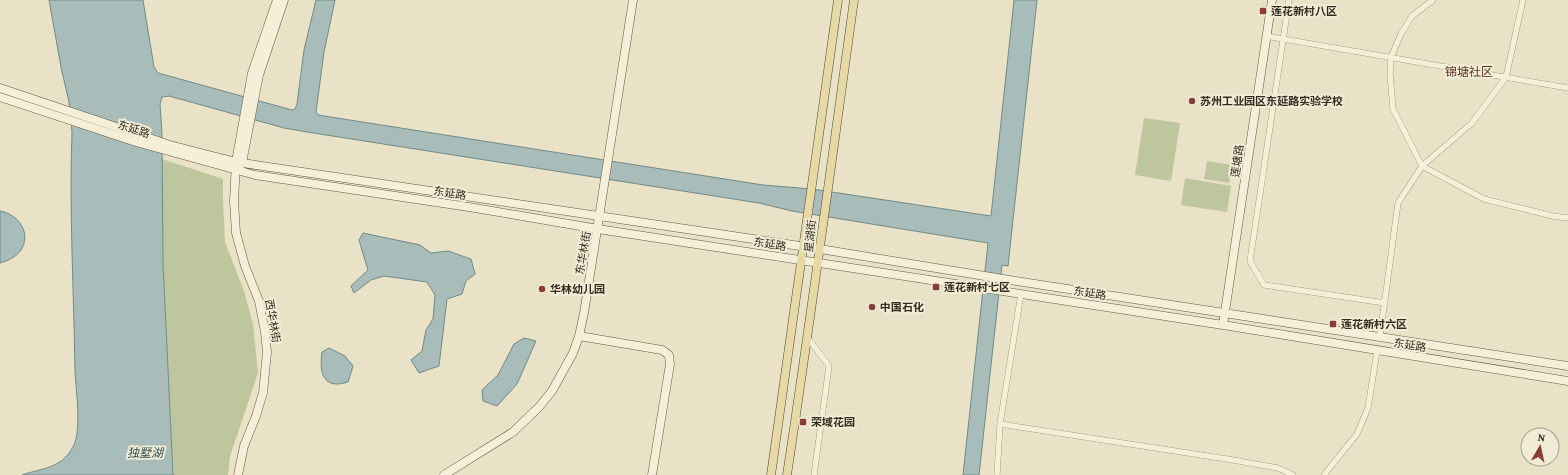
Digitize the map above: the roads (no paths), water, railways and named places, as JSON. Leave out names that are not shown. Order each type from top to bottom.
[{"type":"main road","name":"西华林街","points":[[238,475],[244,446],[263,393],[267,352],[259,301],[245,266],[236,233],[234,201],[236,170],[239,162],[258,53],[278,0]]},
{"type":"main road","name":"西华林街","points":[[250,98],[284,0]]},
{"type":"main road","name":"东华林街","points":[[444,475],[513,432],[539,408],[564,371],[573,353],[579,336],[598,228],[633,0]]},
{"type":"main road","name":"星湖街","points":[[771,475],[838,0]]},
{"type":"main road","name":"星湖街","points":[[787,475],[808,337],[854,0]]},
{"type":"main road","name":"莲塘路","points":[[1224,325],[1272,0]]},
{"type":"main road","name":"东延路","points":[[0,88],[56,111],[255,175],[1224,325],[1568,381]]},
{"type":"main road","name":"东延路","points":[[0,97],[56,111]]},
{"type":"main road","name":"东延路","points":[[171,149],[239,162],[803,246],[983,276],[1226,312],[1568,366]]},
{"type":"main road","points":[[579,336],[662,350],[669,355],[670,364],[652,475]]},
{"type":"street","points":[[1289,0],[1250,261],[1264,285],[1385,303]]},
{"type":"street","points":[[1433,0],[1412,16],[1401,34],[1391,57],[1390,73],[1393,109],[1422,166],[1484,199],[1553,216],[1568,218]]},
{"type":"street","points":[[1380,336],[1398,203],[1422,166],[1472,123],[1506,77],[1523,0]]},
{"type":"street","points":[[1266,36],[1568,88]]},
{"type":"street","points":[[997,475],[1000,424],[1021,294]]},
{"type":"street","points":[[808,337],[829,366],[814,475]]},
{"type":"street","points":[[1324,475],[1357,434],[1368,408],[1377,351]]},
{"type":"street","points":[[1000,424],[1227,459],[1278,468],[1293,475]]},
{"type":"water","name":"独墅湖","points":[[49,0],[143,0],[154,67],[158,73],[292,110],[295,109],[297,104],[304,50],[316,0],[335,0],[324,52],[316,112],[318,115],[763,185],[812,189],[991,216],[1014,0],[1037,0],[1008,266],[1002,265],[979,475],[963,475],[988,243],[792,211],[759,203],[284,128],[169,96],[162,97],[160,104],[162,134],[163,264],[173,475],[22,475],[50,467],[63,460],[73,447],[76,440],[78,421],[75,372],[71,222],[72,132],[69,102]]},
{"type":"water","points":[[0,211],[7,213],[17,220],[24,231],[25,237],[24,244],[17,255],[0,263]]},
{"type":"water","points":[[363,233],[420,245],[431,253],[448,251],[471,259],[475,274],[466,281],[462,294],[447,299],[439,366],[419,373],[411,360],[422,351],[426,330],[433,319],[435,295],[427,282],[384,276],[371,280],[354,293],[351,286],[368,270],[359,240]]},
{"type":"water","points":[[524,338],[536,341],[517,384],[497,406],[483,401],[482,390],[498,375],[514,344]]},
{"type":"water","points":[[329,348],[345,356],[353,366],[348,382],[333,384],[324,378],[321,367],[322,352]]},
{"type":"place","name":"莲花新村八区","points":[[1263,11]]},
{"type":"place","name":"苏州工业园区东延路实验学校","points":[[1192,101]]},
{"type":"place","name":"莲花新村七区","points":[[936,287]]},
{"type":"place","name":"华林幼儿园","points":[[542,289]]},
{"type":"place","name":"中国石化","points":[[872,307]]},
{"type":"place","name":"莲花新村六区","points":[[1333,324]]},
{"type":"place","name":"荣域花园","points":[[803,422]]},
{"type":"district","name":"锦塘社区","points":[[1469,72]]}]
